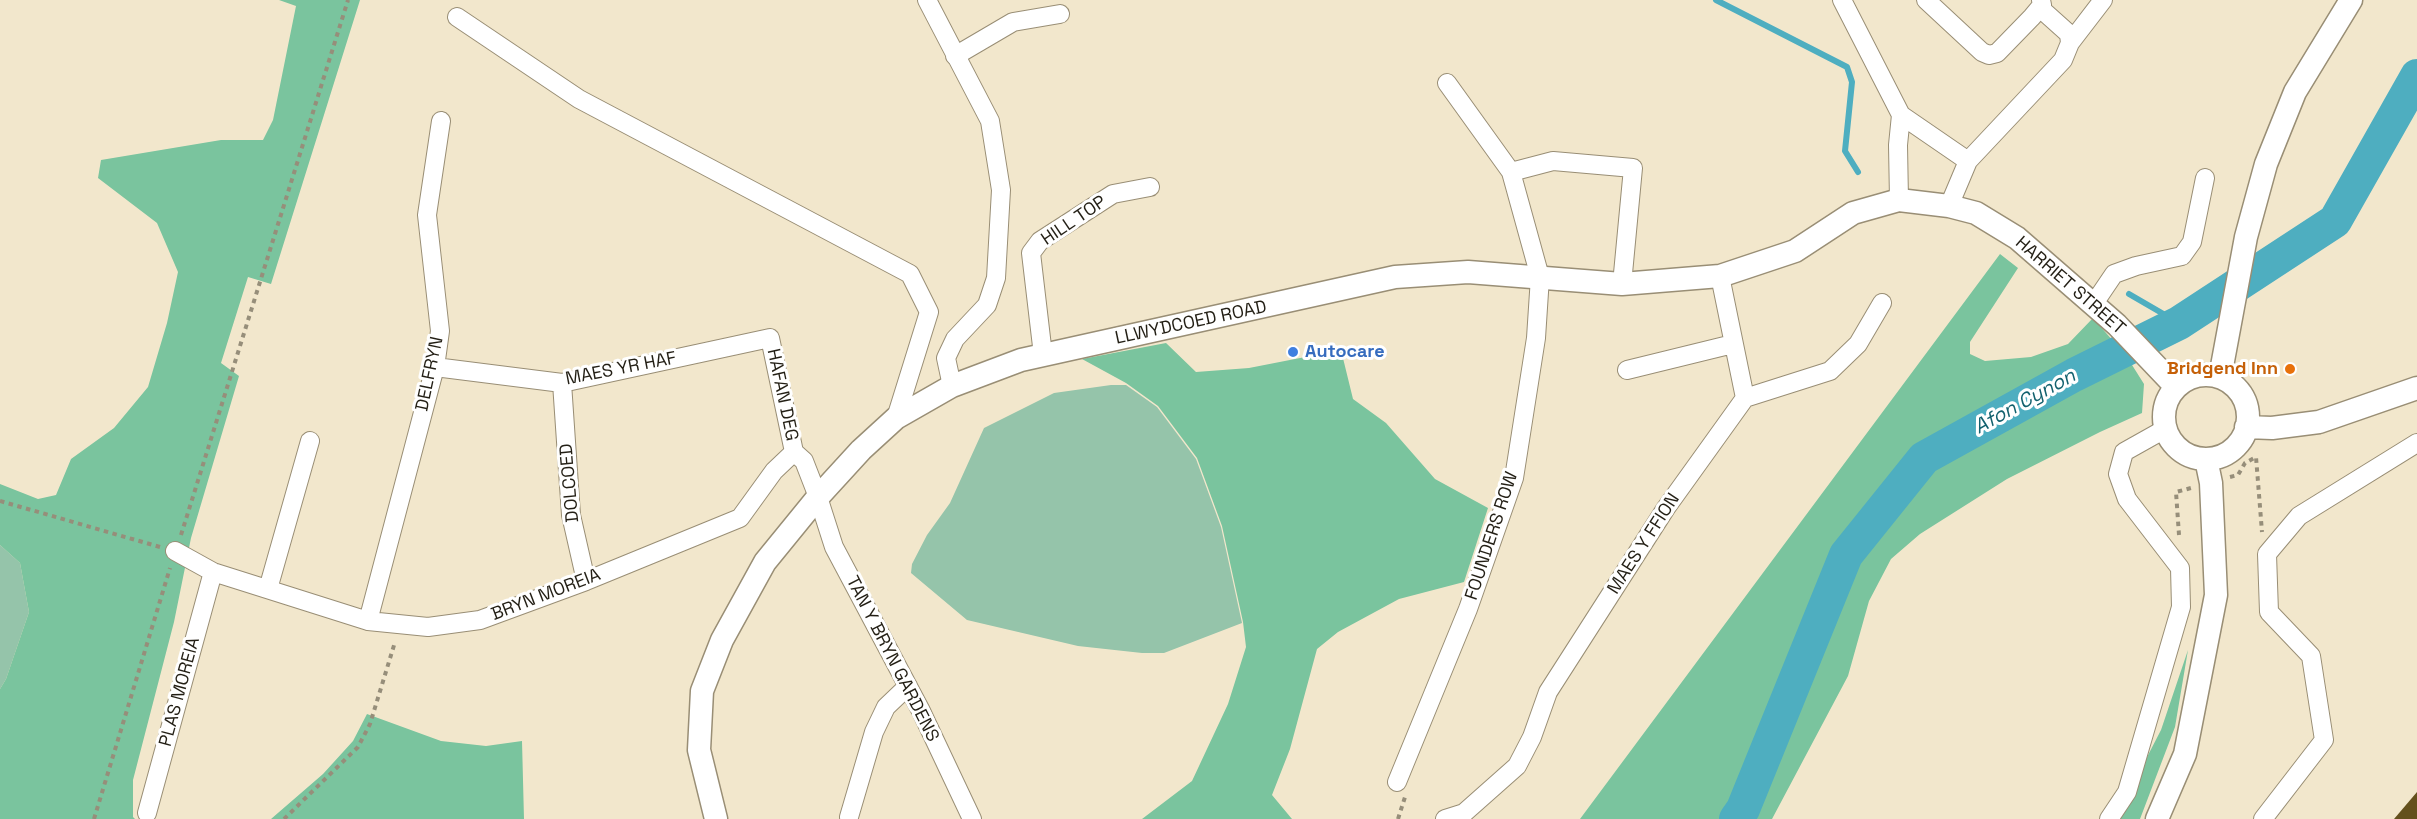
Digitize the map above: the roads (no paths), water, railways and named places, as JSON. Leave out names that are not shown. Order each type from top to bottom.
[{"type":"main road","points":[[2220,377],[2246,237],[2266,164],[2295,92],[2351,0]]},
{"type":"main road","name":"LLWYDCOED ROAD","points":[[716,819],[699,750],[702,691],[722,640],[765,562],[818,497],[861,450],[896,418],[952,386],[1021,360],[1395,277],[1468,272],[1622,284],[1720,276],[1795,250],[1853,213],[1899,200],[1949,206]]},
{"type":"main road","name":"HARRIET STREET","points":[[1949,206],[1976,213],[2017,238],[2117,326],[2176,387]]},
{"type":"main road","points":[[2208,375],[2220,377],[2240,392],[2245,403],[2246,427],[2241,440],[2232,450],[2206,459],[2193,457],[2181,451],[2171,441],[2165,429],[2165,406],[2176,387],[2185,380],[2208,375]]},
{"type":"main road","points":[[2246,427],[2272,428],[2319,422],[2417,388]]},
{"type":"main road","points":[[2157,819],[2185,754],[2216,596],[2211,483],[2206,459]]},
{"type":"street","points":[[927,0],[990,121],[1001,190],[996,278],[987,305],[955,339],[946,358],[952,386]]},
{"type":"street","points":[[1842,0],[1901,115],[1968,161]]},
{"type":"street","points":[[1926,0],[1982,52],[1989,55],[1998,53],[2041,4],[2069,34],[2070,43]]},
{"type":"street","points":[[1949,206],[1968,161],[2063,60],[2070,43],[2103,0]]},
{"type":"street","points":[[955,56],[1013,22],[1060,14]]},
{"type":"street","points":[[457,17],[579,99],[910,274],[929,312],[896,418]]},
{"type":"street","points":[[1447,83],[1511,172],[1553,161],[1633,168],[1622,284]]},
{"type":"street","points":[[1899,200],[1898,146],[1901,115]]},
{"type":"street","name":"DELFRYN","points":[[368,621],[435,367],[440,331],[427,214],[441,121]]},
{"type":"street","name":"FOUNDERS ROW","points":[[1397,782],[1468,609],[1514,478],[1536,338],[1540,277],[1511,172]]},
{"type":"street","points":[[2093,305],[2114,274],[2136,266],[2182,256],[2192,242],[2205,178]]},
{"type":"street","name":"HILL TOP","points":[[1043,355],[1031,254],[1040,241],[1113,194],[1149,187]]},
{"type":"street","points":[[1720,276],[1745,398],[1830,371],[1858,344],[1882,303]]},
{"type":"street","name":"MAES YR HAF","points":[[435,367],[562,383],[770,338]]},
{"type":"street","name":"HAFAN DEG","points":[[770,338],[795,452]]},
{"type":"street","points":[[1627,370],[1733,344]]},
{"type":"street","name":"DOLCOED","points":[[562,383],[571,515],[586,581]]},
{"type":"street","name":"MAES Y FFION","points":[[1445,819],[1464,813],[1517,766],[1532,737],[1548,692],[1666,508],[1745,398]]},
{"type":"street","points":[[2109,819],[2127,792],[2181,607],[2180,568],[2127,498],[2118,474],[2124,452],[2165,429]]},
{"type":"street","points":[[268,589],[309,441]]},
{"type":"street","points":[[2263,819],[2324,740],[2311,656],[2270,612],[2267,554],[2299,516],[2417,443]]},
{"type":"street","points":[[795,452],[804,461],[818,497]]},
{"type":"street","name":"BRYN MOREIA","points":[[176,551],[213,572],[368,621],[428,627],[480,620],[586,581],[740,518],[774,471],[795,452]]},
{"type":"street","name":"TAN Y BRYN GARDENS","points":[[818,497],[834,547],[908,686],[972,819]]},
{"type":"street","name":"PLAS MOREIA","points":[[147,813],[213,572]]},
{"type":"street","points":[[849,818],[874,732],[886,707],[908,686]]},
{"type":"waterway","points":[[1716,0],[1847,67],[1852,82],[1845,151],[1858,172]]},
{"type":"waterway","name":"Afon Cynon","points":[[1736,819],[1743,809],[1846,555],[1924,458],[2074,375],[2179,323],[2335,221],[2417,76]]},
{"type":"waterway","points":[[2129,294],[2179,323]]},
{"type":"place","name":"Autocare","points":[[1293,352]]},
{"type":"place","name":"Bridgend Inn","points":[[2290,369]]}]
